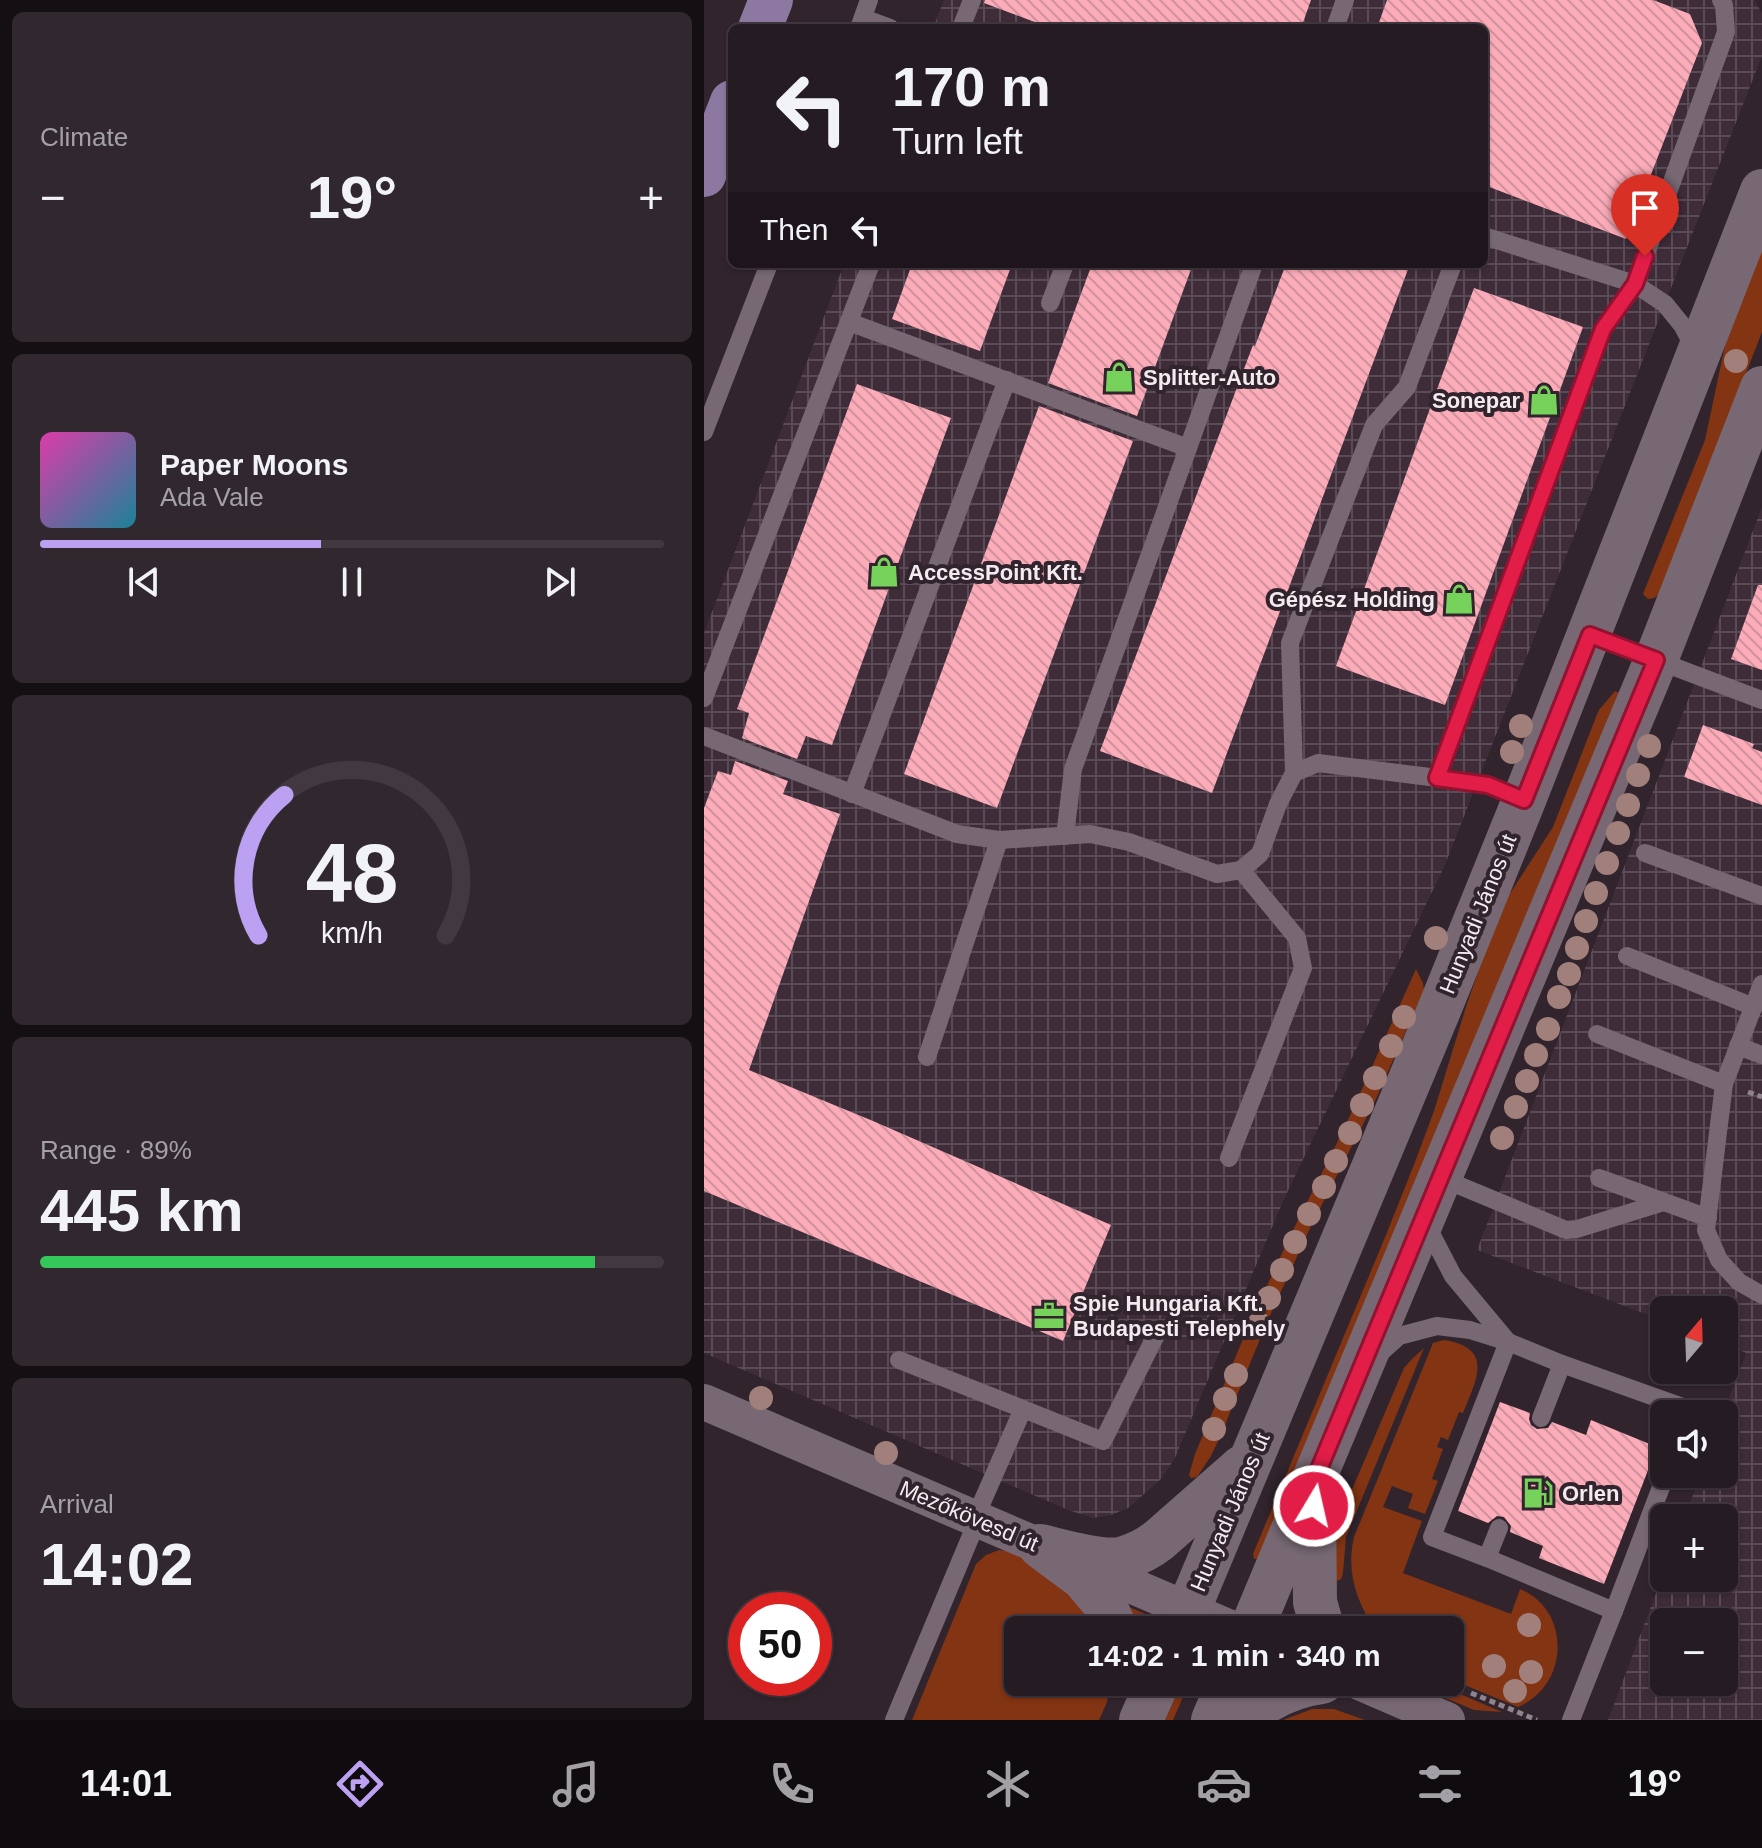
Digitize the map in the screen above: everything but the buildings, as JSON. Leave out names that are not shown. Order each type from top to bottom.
[{"type":"main road","points":[[762,24],[771,0]]},
{"type":"main road","points":[[704,175],[728,112]]},
{"type":"main road","name":"Hunyadi János út","points":[[1186,1616],[1524,800],[1762,191]]},
{"type":"main road","points":[[1257,1616],[1656,660],[1762,388]]},
{"type":"main road","points":[[1590,635],[1656,660]]},
{"type":"main road","points":[[1040,1546],[1084,1556],[1121,1559],[1148,1548],[1253,1457]]},
{"type":"main road","points":[[1314,1481],[1313,1556],[1315,1602],[1319,1616]]},
{"type":"main road","points":[[1040,1546],[1083,1578],[1104,1603],[1110,1616]]},
{"type":"main road","points":[[1130,1696],[1134,1720]]},
{"type":"main road","points":[[1141,1720],[1152,1696]]},
{"type":"main road","points":[[1213,1720],[1223,1696]]},
{"type":"main road","points":[[1241,1720],[1258,1705],[1275,1696]]},
{"type":"street","name":"Mezőkövesd út","points":[[704,1402],[1040,1546],[1176,1616]]},
{"type":"street","points":[[1419,1696],[1453,1704]]},
{"type":"lane","points":[[963,24],[972,0]]},
{"type":"lane","points":[[1336,24],[1345,0]]},
{"type":"lane","points":[[1437,778],[1603,329],[1635,284],[1726,32],[1721,0]]},
{"type":"lane","points":[[864,15],[882,24]]},
{"type":"lane","points":[[1488,237],[1635,284],[1665,304],[1682,325],[1698,355]]},
{"type":"lane","points":[[704,432],[767,268]]},
{"type":"lane","points":[[704,698],[869,268]]},
{"type":"lane","points":[[1050,303],[1063,268]]},
{"type":"lane","points":[[1065,836],[1073,769],[1253,268]]},
{"type":"lane","points":[[704,736],[957,834],[999,840],[1090,834],[1129,842],[1217,874],[1241,870],[1260,854],[1278,804],[1294,773],[1290,643],[1374,425],[1407,387],[1452,268]]},
{"type":"lane","points":[[849,322],[1188,448]]},
{"type":"lane","points":[[852,794],[1007,380]]},
{"type":"lane","points":[[1656,660],[1762,700]]},
{"type":"lane","points":[[1294,773],[1318,763],[1488,785],[1524,800]]},
{"type":"lane","points":[[927,1057],[999,840]]},
{"type":"lane","points":[[1645,853],[1762,896]]},
{"type":"lane","points":[[1229,1158],[1303,968],[1297,938],[1241,870]]},
{"type":"lane","points":[[1627,956],[1754,1007]]},
{"type":"lane","points":[[1762,984],[1724,1084],[1706,1230],[1719,1260],[1739,1282],[1762,1295]]},
{"type":"lane","points":[[1597,1034],[1724,1084]]},
{"type":"lane","points":[[1738,1046],[1762,1055]]},
{"type":"lane","points":[[1441,1178],[1566,1230],[1664,1202]]},
{"type":"lane","points":[[1599,1178],[1708,1218]]},
{"type":"lane","points":[[1423,1219],[1453,1276],[1508,1342]]},
{"type":"lane","points":[[1359,1372],[1399,1336],[1437,1326],[1470,1330],[1508,1342],[1658,1400]]},
{"type":"lane","points":[[899,1360],[1103,1441],[1155,1337]]},
{"type":"lane","points":[[1508,1342],[1432,1537],[1614,1611]]},
{"type":"lane","points":[[1541,1418],[1562,1364]]},
{"type":"lane","points":[[894,1720],[1023,1409]]},
{"type":"lane","points":[[1571,1720],[1661,1488]]},
{"type":"lane","points":[[1487,1558],[1499,1528]]},
{"type":"path","points":[[1453,1704],[1537,1720]]},
{"type":"shaded area","points":[[944,0],[1754,0],[1762,13],[1762,56],[1445,865],[1284,1199],[1175,1458],[1160,1480],[1128,1508],[1093,1518],[704,1353],[704,633],[842,268],[1488,268],[1488,24],[935,24]]},
{"type":"shaded area","points":[[1762,250],[1762,332],[1660,594],[1648,599],[1643,594],[1705,440],[1727,336]]},
{"type":"shaded area","points":[[1762,507],[1762,1720],[1608,1720],[1650,1609],[1650,1696],[1738,1696],[1738,1608],[1650,1608],[1656,1592],[1738,1592],[1738,1504],[1689,1504],[1696,1488],[1738,1488],[1738,1400],[1728,1400],[1734,1384],[1738,1384],[1738,1374],[1746,1353],[1738,1350],[1738,1296],[1650,1296],[1650,1316],[1477,1250]]},
{"type":"shaded area","points":[[1615,691],[1619,693],[1258,1559],[1254,1559],[1253,1554],[1415,1162],[1500,909],[1553,827],[1599,710]]},
{"type":"shaded area","points":[[1416,969],[1424,990],[1375,1101],[1311,1226],[1211,1456],[1197,1477],[1191,1478],[1189,1475],[1195,1454],[1248,1327],[1343,1131]]},
{"type":"shaded area","points":[[1444,1340],[1470,1350],[1478,1367],[1473,1389],[1463,1413],[1459,1412],[1448,1440],[1441,1437],[1437,1447],[1443,1449],[1432,1479],[1438,1481],[1425,1514],[1408,1508],[1413,1494],[1392,1486],[1383,1507],[1422,1521],[1403,1573],[1511,1614],[1520,1589],[1537,1600],[1549,1614],[1556,1630],[1558,1648],[1555,1666],[1547,1683],[1535,1697],[1518,1707],[1464,1685],[1464,1616],[1368,1616],[1354,1586],[1351,1562],[1354,1537],[1433,1343]]},
{"type":"shaded area","points":[[1424,1348],[1346,1537],[1343,1573],[1341,1579],[1335,1582],[1334,1545],[1345,1506],[1404,1368]]},
{"type":"shaded area","points":[[1006,1551],[1044,1566],[1089,1616],[1004,1616],[1004,1696],[1108,1696],[1099,1720],[912,1720],[976,1564],[986,1555]]},
{"type":"shaded area","points":[[1117,1602],[1150,1616],[1123,1616]]},
{"type":"shaded area","points":[[1176,1696],[1183,1696],[1173,1720],[1165,1720]]},
{"type":"shaded area","points":[[1440,1696],[1464,1696],[1502,1712],[1474,1710]]},
{"type":"shaded area","points":[[1312,1709],[1334,1709],[1365,1720],[1283,1720]]},
{"type":"place","name":"Splitter-Auto","points":[[1119,377]]},
{"type":"place","name":"Sonepar","points":[[1544,400]]},
{"type":"place","name":"AccessPoint Kft.","points":[[884,572]]},
{"type":"place","name":"Gépész Holding","points":[[1459,599]]},
{"type":"place","name":"Spie Hungaria Kft. Budapesti Telephely","points":[[1049,1316]]},
{"type":"place","name":"Orlen","points":[[1538,1493]]},
{"type":"route","points":[[1314,1506],[1314,1481],[1656,660],[1590,635],[1524,800],[1488,785],[1437,778],[1603,329],[1635,284],[1645,256]]}]
